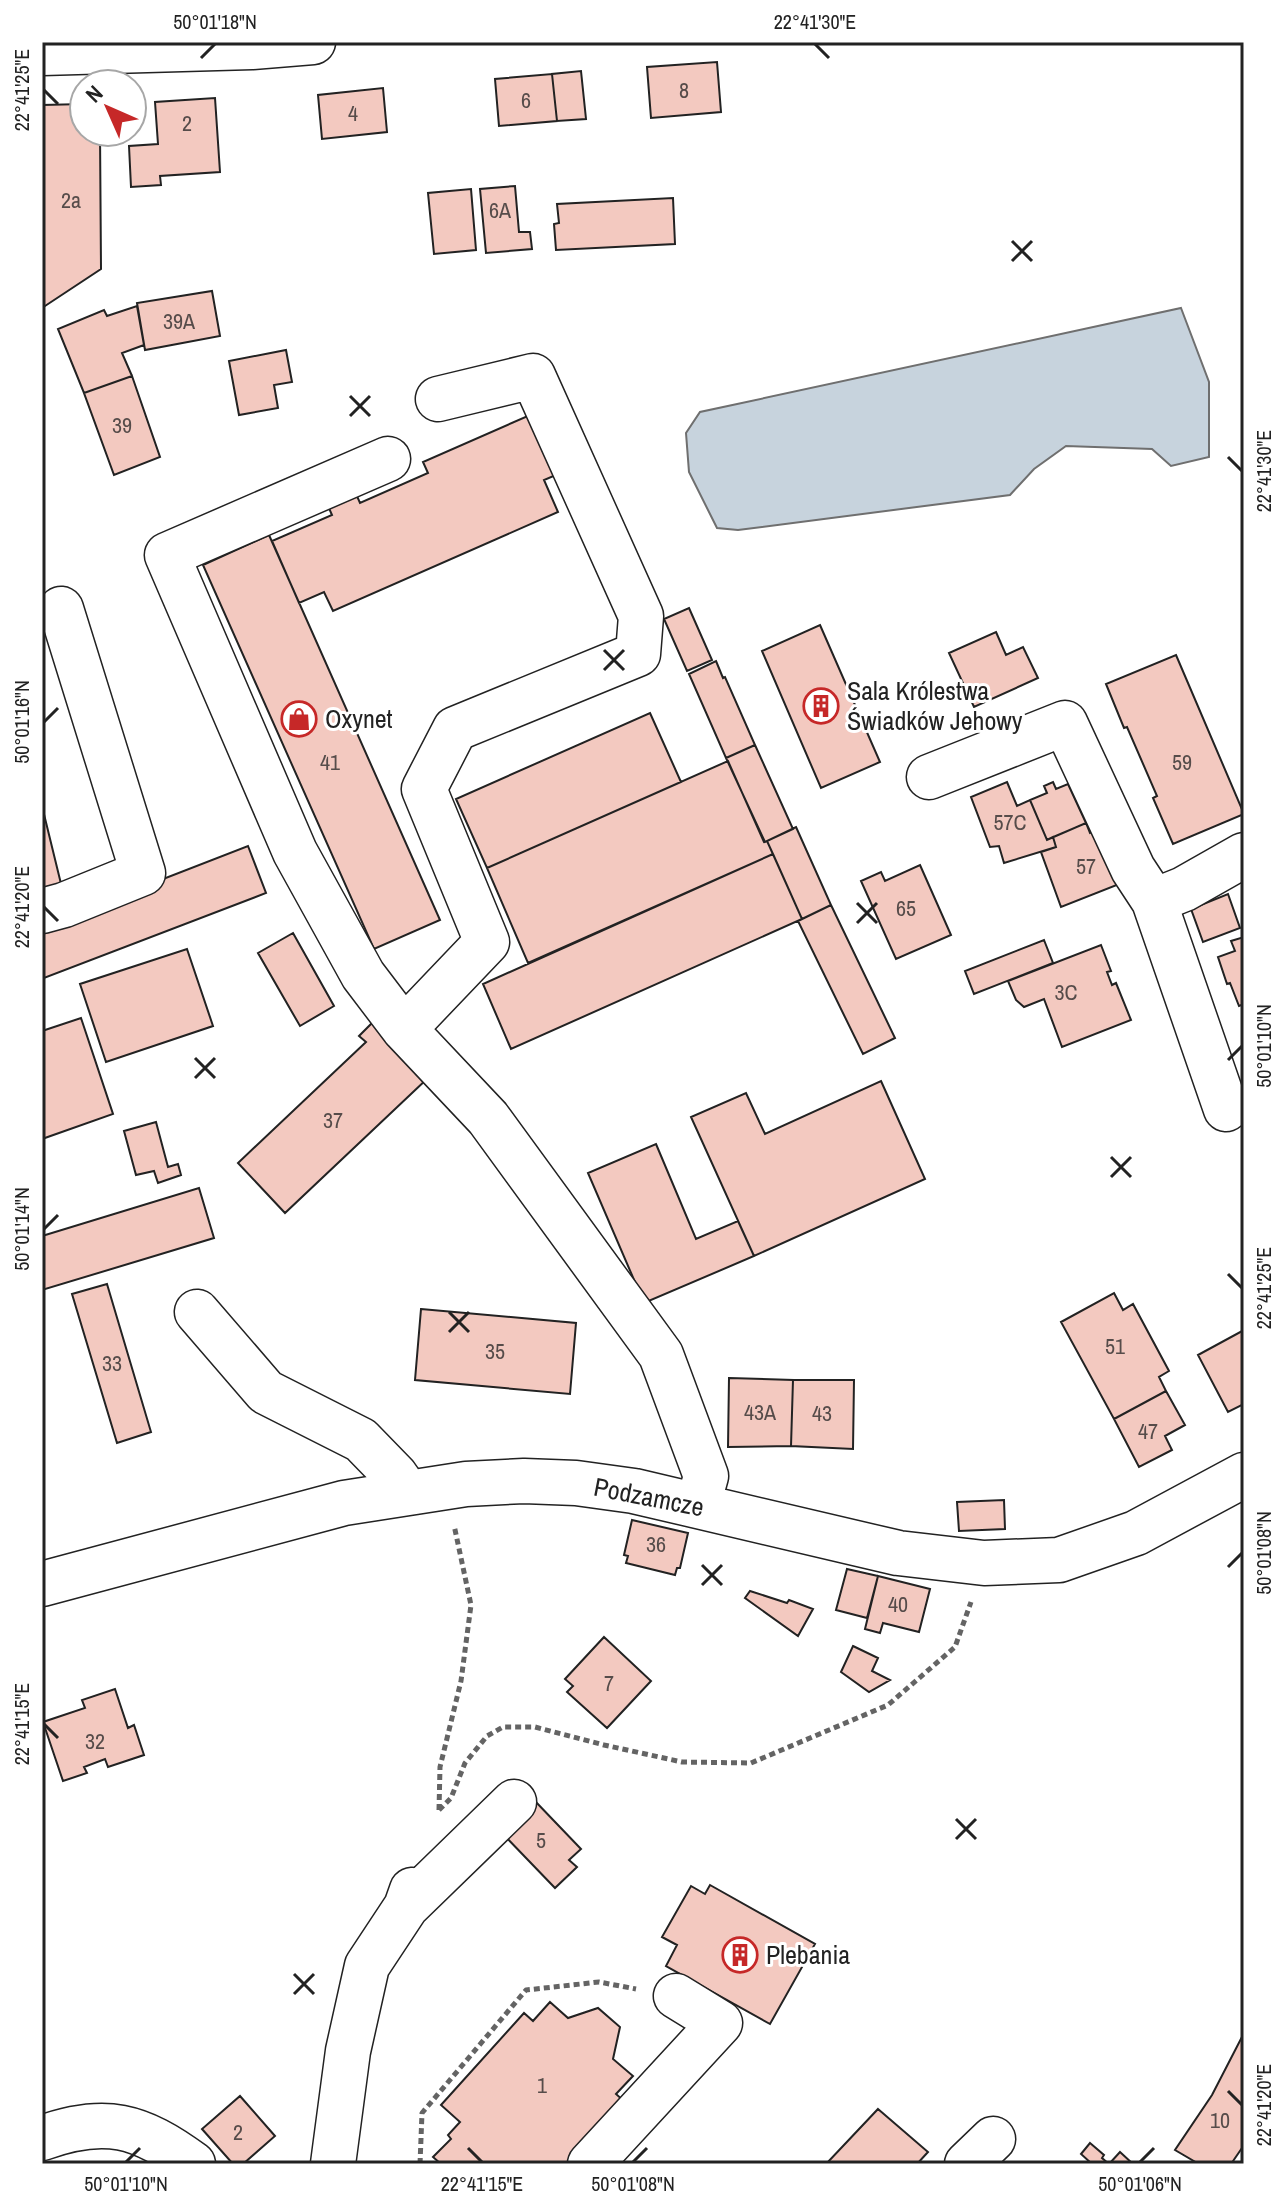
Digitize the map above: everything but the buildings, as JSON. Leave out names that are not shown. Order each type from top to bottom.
[{"type":"street","points":[[42,53],[252,47],[313,42]]},
{"type":"street","points":[[404,1029],[487,942],[424,789],[455,729],[638,654],[641,616],[533,376],[438,399]]},
{"type":"street","points":[[388,459],[167,555],[295,852],[363,975],[404,1029],[488,1118],[661,1355],[706,1476],[698,1505]]},
{"type":"street","points":[[42,911],[143,873],[61,609]]},
{"type":"street","points":[[929,777],[1065,723],[1133,869],[1154,901],[1226,1109]]},
{"type":"street","points":[[1154,901],[1184,889],[1244,855]]},
{"type":"street","points":[[197,1312],[266,1392],[361,1440],[407,1492]]},
{"type":"street","name":"Podzamcze","points":[[42,1584],[344,1503],[480,1483],[524,1481],[576,1483],[634,1491],[898,1553],[984,1563],[1059,1560],[1136,1533],[1244,1475]]},
{"type":"street","points":[[333,2164],[348,2051],[367,1966],[409,1898],[514,1802]]},
{"type":"street","points":[[590,2164],[720,2023],[676,1996]]},
{"type":"street","points":[[42,2138],[70,2128],[105,2125],[135,2130],[169,2146],[193,2164]]},
{"type":"path","points":[[437,1822],[440,1767],[461,1681],[471,1605],[453,1523]]},
{"type":"path","points":[[439,1810],[451,1798],[465,1763],[487,1736],[503,1727],[535,1727],[682,1762],[751,1763],[888,1705],[955,1647],[984,1563]]},
{"type":"path","points":[[420,2164],[422,2113],[526,1990],[599,1982],[676,1996]]},
{"type":"shaded area","points":[[1181,308],[1209,382],[1209,457],[1171,466],[1152,449],[1066,446],[1034,469],[1010,495],[738,530],[717,528],[689,472],[686,433],[700,412]]},
{"type":"place","name":"Sala Królestwa Świadków Jehowy","points":[[821,706]]},
{"type":"place","name":"Oxynet","points":[[299,719]]},
{"type":"place","name":"Plebania","points":[[740,1955]]}]
